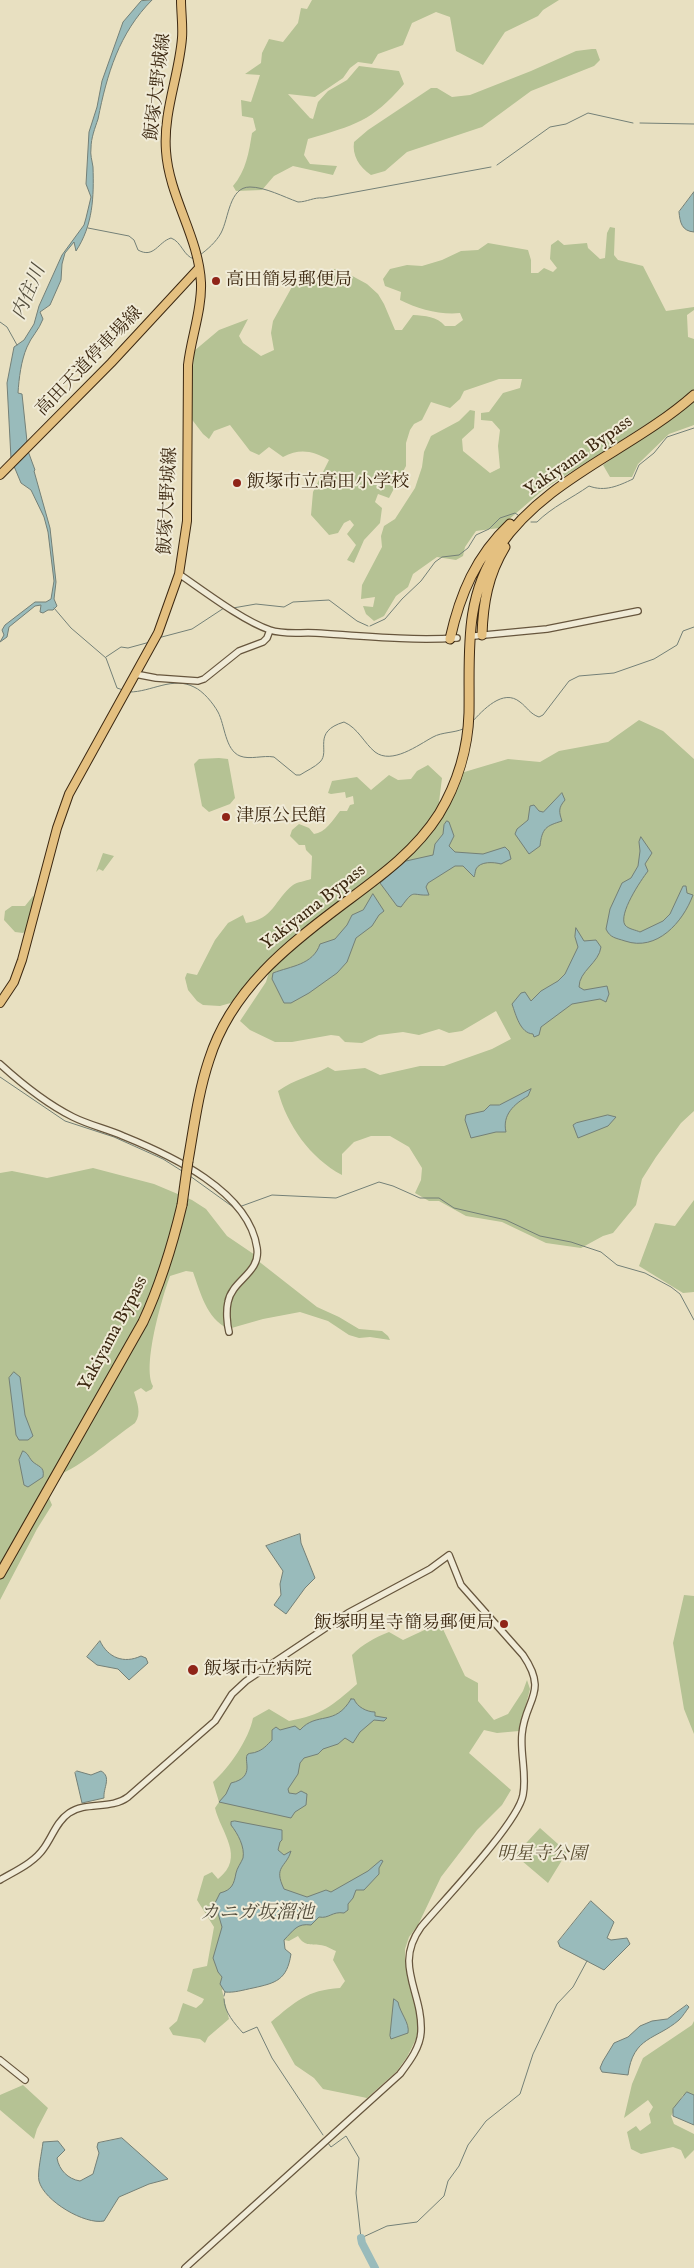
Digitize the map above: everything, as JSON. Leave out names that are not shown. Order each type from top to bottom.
[{"type":"highway","name":"Yakiyama Bypass","points":[[0,1574],[143,1322],[160,1286],[172,1250],[182,1205],[202,1086],[209,1058],[219,1034],[242,995],[272,960],[293,941],[380,876],[420,839],[438,816],[449,796],[462,760],[467,734],[469,714],[468,639],[472,612],[480,584],[497,550],[511,531],[548,495],[652,426],[694,395]]},
{"type":"highway","points":[[478,636],[490,578],[513,534],[548,495]]},
{"type":"highway","points":[[453,638],[457,606],[477,563],[492,542],[509,525],[522,513],[530,511]]},
{"type":"main road","name":"飯塚大野城線","points":[[0,1003],[14,982],[22,960],[57,829],[69,794],[158,633],[179,574],[187,520],[188,365],[200,303],[197,258],[175,196],[166,151],[167,115],[182,37],[181,0]]},
{"type":"main road","name":"高田天道停車場線","points":[[0,475],[111,364],[199,268]]},
{"type":"street","points":[[179,574],[233,610],[270,630],[282,633],[303,632],[427,639],[453,638]]},
{"type":"street","points":[[478,636],[547,629],[638,611]]},
{"type":"street","points":[[135,674],[156,678],[198,681],[204,679],[239,651],[263,642],[270,630]]},
{"type":"street","points":[[0,1064],[40,1096],[73,1117],[123,1136],[180,1162],[203,1177],[235,1204],[250,1228],[258,1254],[257,1262],[230,1296],[227,1304],[229,1332]]},
{"type":"street","points":[[0,1880],[36,1858],[67,1814],[81,1807],[118,1803],[128,1797],[215,1721],[232,1694],[246,1681],[348,1613],[430,1570],[449,1555],[461,1585],[523,1655],[531,1668],[536,1682],[535,1693],[522,1734],[523,1795],[517,1811],[412,1939],[408,1952],[408,1963],[419,2007],[421,2032],[410,2060],[400,2074],[185,2268]]},
{"type":"street","points":[[0,2060],[25,2080]]},
{"type":"green space","points":[[312,0],[559,0],[543,10],[538,16],[505,32],[483,65],[456,51],[450,17],[436,12],[412,23],[403,45],[378,54],[372,64],[358,62],[350,68],[343,78],[315,97],[288,94],[313,119],[318,102],[328,91],[347,80],[359,66],[399,71],[404,84],[382,107],[372,114],[338,130],[308,139],[304,155],[310,164],[337,166],[333,175],[293,166],[274,176],[262,190],[236,191],[233,186],[244,168],[252,133],[256,130],[253,118],[242,116],[241,100],[251,102],[260,75],[245,74],[261,63],[262,53],[269,39],[283,42],[298,23],[301,8],[307,9]]},
{"type":"green space","points":[[596,49],[600,60],[594,66],[531,91],[482,127],[407,152],[385,171],[371,175],[357,160],[354,152],[354,142],[368,130],[431,88],[437,88],[452,97],[470,95],[576,51]]},
{"type":"green space","points":[[610,227],[615,228],[614,255],[618,260],[643,266],[666,311],[694,307],[694,310],[687,315],[688,337],[694,339],[694,390],[666,412],[544,489],[499,528],[476,531],[465,547],[463,556],[456,560],[437,557],[413,574],[408,587],[396,596],[384,616],[374,621],[366,614],[363,606],[373,607],[375,597],[361,599],[362,585],[382,547],[381,536],[384,526],[395,519],[415,488],[422,467],[424,452],[431,436],[459,421],[470,410],[475,411],[474,428],[462,439],[463,451],[490,473],[500,468],[498,446],[500,430],[492,421],[481,420],[481,413],[489,412],[503,393],[520,388],[522,379],[499,379],[464,391],[460,399],[450,408],[431,402],[422,420],[414,424],[410,430],[406,443],[406,466],[389,498],[378,494],[375,502],[382,508],[380,523],[364,540],[354,563],[347,560],[356,545],[347,534],[354,525],[350,520],[344,523],[338,533],[329,535],[311,515],[313,492],[329,460],[317,454],[306,452],[295,452],[283,457],[269,447],[259,455],[250,451],[230,425],[214,431],[209,439],[190,417],[194,351],[219,330],[248,319],[239,336],[243,343],[261,356],[274,350],[271,333],[273,321],[293,285],[307,279],[314,279],[335,269],[345,272],[367,284],[378,294],[395,330],[402,330],[413,315],[435,318],[445,326],[455,326],[463,320],[460,313],[429,311],[400,300],[401,292],[385,286],[383,279],[390,269],[407,265],[422,266],[442,260],[461,251],[478,250],[488,243],[528,250],[531,260],[531,273],[538,273],[544,268],[553,272],[557,268],[550,259],[551,245],[558,240],[564,245],[587,243],[588,248],[600,259],[605,258],[607,233]]},
{"type":"green space","points":[[694,400],[694,425],[669,434],[638,464],[632,477],[610,477],[603,465]]},
{"type":"green space","points":[[639,720],[663,731],[694,759],[694,1111],[681,1123],[642,1179],[636,1205],[613,1233],[603,1236],[581,1248],[546,1243],[502,1222],[466,1216],[439,1201],[429,1201],[415,1193],[421,1180],[422,1168],[409,1147],[390,1136],[371,1136],[354,1142],[342,1154],[342,1175],[330,1168],[301,1139],[287,1116],[278,1091],[328,1067],[335,1071],[365,1068],[380,1075],[420,1066],[444,1066],[492,1049],[511,1039],[496,1011],[462,1031],[449,1033],[439,1029],[419,1035],[403,1032],[379,1035],[362,1043],[345,1042],[339,1036],[331,1035],[292,1042],[275,1042],[250,1030],[240,1021],[266,982],[271,965],[409,856],[461,773],[508,759],[540,762],[559,751],[608,742]]},
{"type":"green space","points":[[199,759],[228,759],[235,798],[230,804],[209,812],[202,806],[194,764]]},
{"type":"green space","points":[[428,765],[442,778],[438,810],[401,855],[282,947],[244,986],[234,1002],[220,1006],[203,1005],[197,1001],[188,990],[185,978],[187,973],[197,975],[215,940],[228,923],[243,915],[246,923],[255,921],[268,913],[293,885],[311,879],[312,856],[306,850],[305,845],[299,845],[290,836],[292,830],[299,824],[309,828],[314,834],[322,831],[340,811],[347,811],[350,805],[354,804],[353,796],[346,798],[345,792],[328,793],[332,781],[357,777],[371,790],[389,775],[398,780],[411,779],[417,771]]},
{"type":"green space","points":[[103,853],[114,856],[103,871],[99,869],[96,872]]},
{"type":"green space","points":[[33,896],[35,897],[27,930],[23,933],[15,932],[4,920],[5,911],[12,906],[25,906]]},
{"type":"green space","points":[[93,1168],[154,1184],[192,1200],[206,1209],[227,1236],[255,1255],[257,1260],[317,1307],[359,1329],[382,1331],[390,1340],[370,1337],[359,1338],[349,1335],[328,1321],[300,1312],[263,1319],[228,1329],[214,1318],[209,1311],[193,1272],[186,1271],[170,1276],[158,1315],[151,1348],[150,1376],[153,1386],[152,1389],[146,1392],[141,1388],[134,1392],[138,1408],[135,1423],[82,1462],[51,1477],[44,1486],[52,1505],[37,1529],[0,1600],[0,1173],[12,1171],[47,1178]]},
{"type":"green space","points":[[694,1200],[694,1292],[683,1293],[639,1266],[655,1223],[675,1226]]},
{"type":"green space","points":[[684,1595],[694,1596],[694,1734],[684,1709],[673,1643]]},
{"type":"green space","points":[[433,1626],[442,1627],[465,1676],[478,1683],[478,1701],[494,1720],[508,1714],[523,1691],[527,1680],[530,1689],[519,1731],[497,1733],[484,1730],[469,1753],[511,1790],[502,1805],[477,1830],[441,1877],[418,1925],[409,1937],[405,1949],[405,1960],[416,2005],[418,2030],[416,2039],[407,2057],[397,2071],[367,2098],[323,2089],[314,2078],[295,2065],[271,2022],[302,1998],[319,1991],[340,1988],[345,1981],[333,1960],[336,1951],[324,1946],[305,1943],[298,1936],[289,1941],[284,1940],[222,1990],[229,2019],[208,2037],[205,2043],[200,2039],[173,2035],[169,2028],[177,2021],[183,2003],[196,2008],[204,1999],[187,1991],[193,1969],[207,1966],[214,1927],[197,1900],[204,1876],[212,1872],[218,1879],[226,1871],[230,1862],[231,1853],[229,1845],[215,1808],[219,1802],[213,1782],[238,1753],[253,1718],[269,1709],[289,1721],[310,1716],[326,1709],[357,1684],[352,1655],[360,1648],[389,1632],[403,1640]]},
{"type":"green space","name":"明星寺公園","points":[[540,1828],[567,1852],[548,1883],[515,1855]]},
{"type":"green space","points":[[694,2021],[694,2097],[689,2101],[683,2095],[671,2116],[674,2124],[694,2134],[694,2150],[685,2159],[681,2150],[673,2147],[641,2154],[631,2149],[627,2132],[636,2126],[640,2131],[651,2123],[649,2114],[653,2107],[648,2100],[624,2118],[632,2084],[643,2058],[692,2025]]},
{"type":"green space","points":[[23,2085],[48,2108],[34,2139],[0,2110],[0,2095]]},
{"type":"water","points":[[152,0],[131,26],[110,70],[93,133],[91,153],[93,189],[89,221],[82,241],[76,251],[74,242],[65,253],[61,280],[50,305],[40,312],[43,319],[27,347],[21,370],[18,393],[22,394],[28,451],[35,470],[50,528],[56,582],[54,599],[57,606],[53,610],[43,613],[40,612],[41,605],[35,606],[9,627],[7,637],[0,642],[4,635],[2,630],[5,625],[35,602],[46,602],[51,599],[54,581],[48,532],[44,517],[31,490],[21,483],[11,459],[7,383],[14,347],[24,340],[34,324],[39,306],[62,255],[84,225],[91,197],[86,184],[89,132],[97,107],[102,81],[123,22],[141,1]]},
{"type":"water","points":[[694,192],[694,232],[682,226],[679,212]]},
{"type":"water","points":[[562,793],[565,800],[560,810],[562,821],[552,824],[544,831],[540,846],[529,854],[515,834],[517,829],[528,820],[530,806],[534,805],[539,811],[543,812]]},
{"type":"water","points":[[447,821],[454,836],[449,846],[455,852],[483,854],[505,847],[509,851],[511,859],[501,864],[484,863],[478,866],[474,877],[463,866],[455,866],[428,883],[426,887],[429,895],[411,895],[401,907],[397,906],[380,883],[406,861],[433,855],[435,844],[443,834],[444,825]]},
{"type":"water","points":[[641,837],[652,853],[645,864],[648,871],[627,905],[625,925],[640,932],[663,921],[670,914],[683,886],[686,886],[687,893],[693,895],[683,915],[667,932],[648,942],[637,943],[614,937],[606,929],[610,909],[622,883],[631,878],[638,866]]},
{"type":"water","points":[[373,894],[384,911],[372,926],[356,938],[347,962],[337,973],[309,993],[291,1003],[284,1003],[272,979],[273,973],[307,961],[317,951],[320,944],[335,939],[347,925],[352,915],[363,910]]},
{"type":"water","points":[[576,928],[584,941],[596,940],[601,947],[597,958],[582,976],[579,987],[584,990],[607,986],[609,994],[606,1002],[600,999],[572,1004],[541,1027],[539,1035],[534,1037],[533,1034],[522,1027],[512,1004],[521,993],[525,992],[531,1001],[541,991],[558,981],[565,974],[578,947],[575,937]]},
{"type":"water","points":[[531,1089],[528,1096],[510,1111],[506,1120],[506,1132],[496,1132],[471,1138],[465,1120],[466,1115],[484,1111],[490,1105],[499,1105]]},
{"type":"water","points":[[608,1115],[616,1117],[608,1126],[578,1138],[573,1125]]},
{"type":"water","points":[[14,1372],[20,1377],[25,1415],[33,1436],[28,1440],[19,1440],[16,1435],[9,1378]]},
{"type":"water","points":[[23,1451],[43,1471],[43,1477],[28,1487],[24,1485],[19,1460]]},
{"type":"water","points":[[300,1534],[301,1543],[315,1578],[305,1588],[286,1614],[274,1605],[281,1595],[280,1584],[283,1571],[266,1546]]},
{"type":"water","points":[[100,1641],[107,1652],[117,1658],[129,1659],[141,1656],[146,1658],[148,1663],[129,1680],[118,1669],[97,1665],[87,1657]]},
{"type":"water","points":[[351,1699],[354,1699],[363,1708],[375,1712],[375,1716],[387,1718],[384,1721],[374,1720],[360,1732],[353,1743],[345,1738],[338,1744],[323,1749],[318,1754],[304,1758],[300,1763],[298,1774],[288,1789],[289,1793],[296,1794],[301,1791],[307,1794],[306,1805],[295,1812],[291,1818],[219,1802],[226,1794],[231,1783],[244,1777],[248,1754],[261,1750],[272,1740],[272,1730],[276,1727],[280,1730],[295,1726],[300,1730],[306,1724],[339,1713]]},
{"type":"water","points":[[77,1771],[91,1775],[101,1771],[104,1773],[107,1780],[104,1798],[82,1803],[75,1773]]},
{"type":"water","name":"カニガ坂溜池","points":[[235,1821],[282,1830],[282,1840],[278,1850],[284,1855],[291,1851],[280,1871],[281,1881],[284,1889],[307,1897],[326,1890],[331,1892],[368,1871],[381,1860],[383,1861],[379,1868],[379,1874],[364,1890],[356,1890],[348,1904],[348,1910],[344,1913],[319,1917],[311,1925],[299,1926],[284,1940],[285,1949],[291,1954],[287,1970],[279,1979],[261,1986],[225,1992],[220,1984],[222,1977],[213,1958],[222,1927],[215,1903],[220,1893],[232,1886],[237,1869],[243,1858],[243,1849],[231,1825],[231,1822]]},
{"type":"water","points":[[591,1901],[614,1922],[607,1938],[611,1940],[627,1938],[630,1944],[604,1970],[560,1947],[558,1942]]},
{"type":"water","points":[[394,1999],[398,2002],[408,2033],[391,2039],[390,2036]]},
{"type":"water","points":[[687,2005],[689,2007],[679,2020],[640,2046],[631,2062],[628,2075],[602,2072],[600,2068],[614,2043],[628,2037],[640,2026],[652,2021],[667,2019]]},
{"type":"water","points":[[687,2092],[694,2095],[694,2125],[673,2116],[673,2109]]},
{"type":"water","points":[[122,2138],[168,2179],[149,2184],[119,2197],[104,2221],[87,2219],[66,2210],[42,2189],[39,2181],[39,2168],[43,2142],[58,2141],[65,2150],[57,2158],[62,2170],[68,2176],[80,2181],[93,2174],[99,2153],[98,2143]]},
{"type":"waterway","points":[[497,165],[550,127],[566,124],[588,113],[633,123]]},
{"type":"waterway","points":[[640,123],[694,124]]},
{"type":"waterway","points":[[200,255],[219,236],[224,227],[231,204],[238,192],[243,188],[262,189],[301,202],[491,167]]},
{"type":"waterway","points":[[88,228],[129,236],[134,240],[138,250],[143,252],[152,251],[171,238],[178,243],[187,255],[194,259]]},
{"type":"waterway","points":[[0,322],[7,327],[17,345]]},
{"type":"waterway","points":[[531,522],[537,522],[556,507],[589,486],[606,488],[617,486],[633,479],[639,465],[654,453],[667,437],[694,428]]},
{"type":"waterway","points":[[370,626],[385,619],[421,581],[435,562],[442,557],[459,555],[468,548],[476,535],[489,529],[500,518],[515,513],[518,515]]},
{"type":"waterway","points":[[233,608],[256,604],[284,607],[293,602],[329,600],[357,621],[368,626]]},
{"type":"waterway","points":[[54,608],[71,628],[106,658],[117,688],[123,690]]},
{"type":"waterway","points":[[158,638],[192,629],[224,608]]},
{"type":"waterway","points":[[472,722],[494,702],[507,698],[514,698],[539,717],[543,715],[569,681],[579,676],[614,673],[654,659],[677,645],[683,631],[694,627]]},
{"type":"waterway","points":[[106,657],[121,647],[128,648],[150,642]]},
{"type":"waterway","points":[[130,692],[178,683],[194,687],[204,694],[216,709],[228,743],[235,753],[248,758],[274,757],[296,775],[300,775],[320,762],[324,753],[325,736],[334,726],[344,722],[353,728],[375,752],[389,756],[413,749],[437,735],[463,729]]},
{"type":"waterway","points":[[0,1077],[65,1121],[114,1137],[163,1159],[182,1171]]},
{"type":"waterway","points":[[190,1176],[233,1207]]},
{"type":"waterway","points":[[239,1207],[272,1195],[336,1198],[379,1182],[420,1198],[439,1198],[454,1208],[506,1220],[540,1236],[571,1242],[601,1252],[617,1265],[645,1273],[671,1287],[680,1294],[694,1320]]},
{"type":"waterway","points":[[328,2143],[331,2147],[346,2136],[359,2158],[356,2193],[361,2238],[387,2226],[417,2222],[444,2196],[448,2181],[459,2166],[468,2145],[486,2121],[520,2094],[533,2054],[557,2004],[573,1987],[587,1961]]},
{"type":"waterway","points":[[224,1996],[225,1992]]},
{"type":"waterway","points":[[224,1999],[224,2004],[233,2022],[243,2033],[257,2027],[272,2058],[323,2135]]},
{"type":"waterway","points":[[361,2238],[375,2268]]},
{"type":"place","name":"高田簡易郵便局","points":[[216,281]]},
{"type":"place","name":"飯塚市立高田小学校","points":[[237,483]]},
{"type":"place","name":"津原公民館","points":[[226,817]]},
{"type":"place","name":"飯塚明星寺簡易郵便局","points":[[504,1624]]},
{"type":"place","name":"飯塚市立病院","points":[[193,1670]]},
{"type":"water label","name":"内住川","points":[[30,293]]}]
